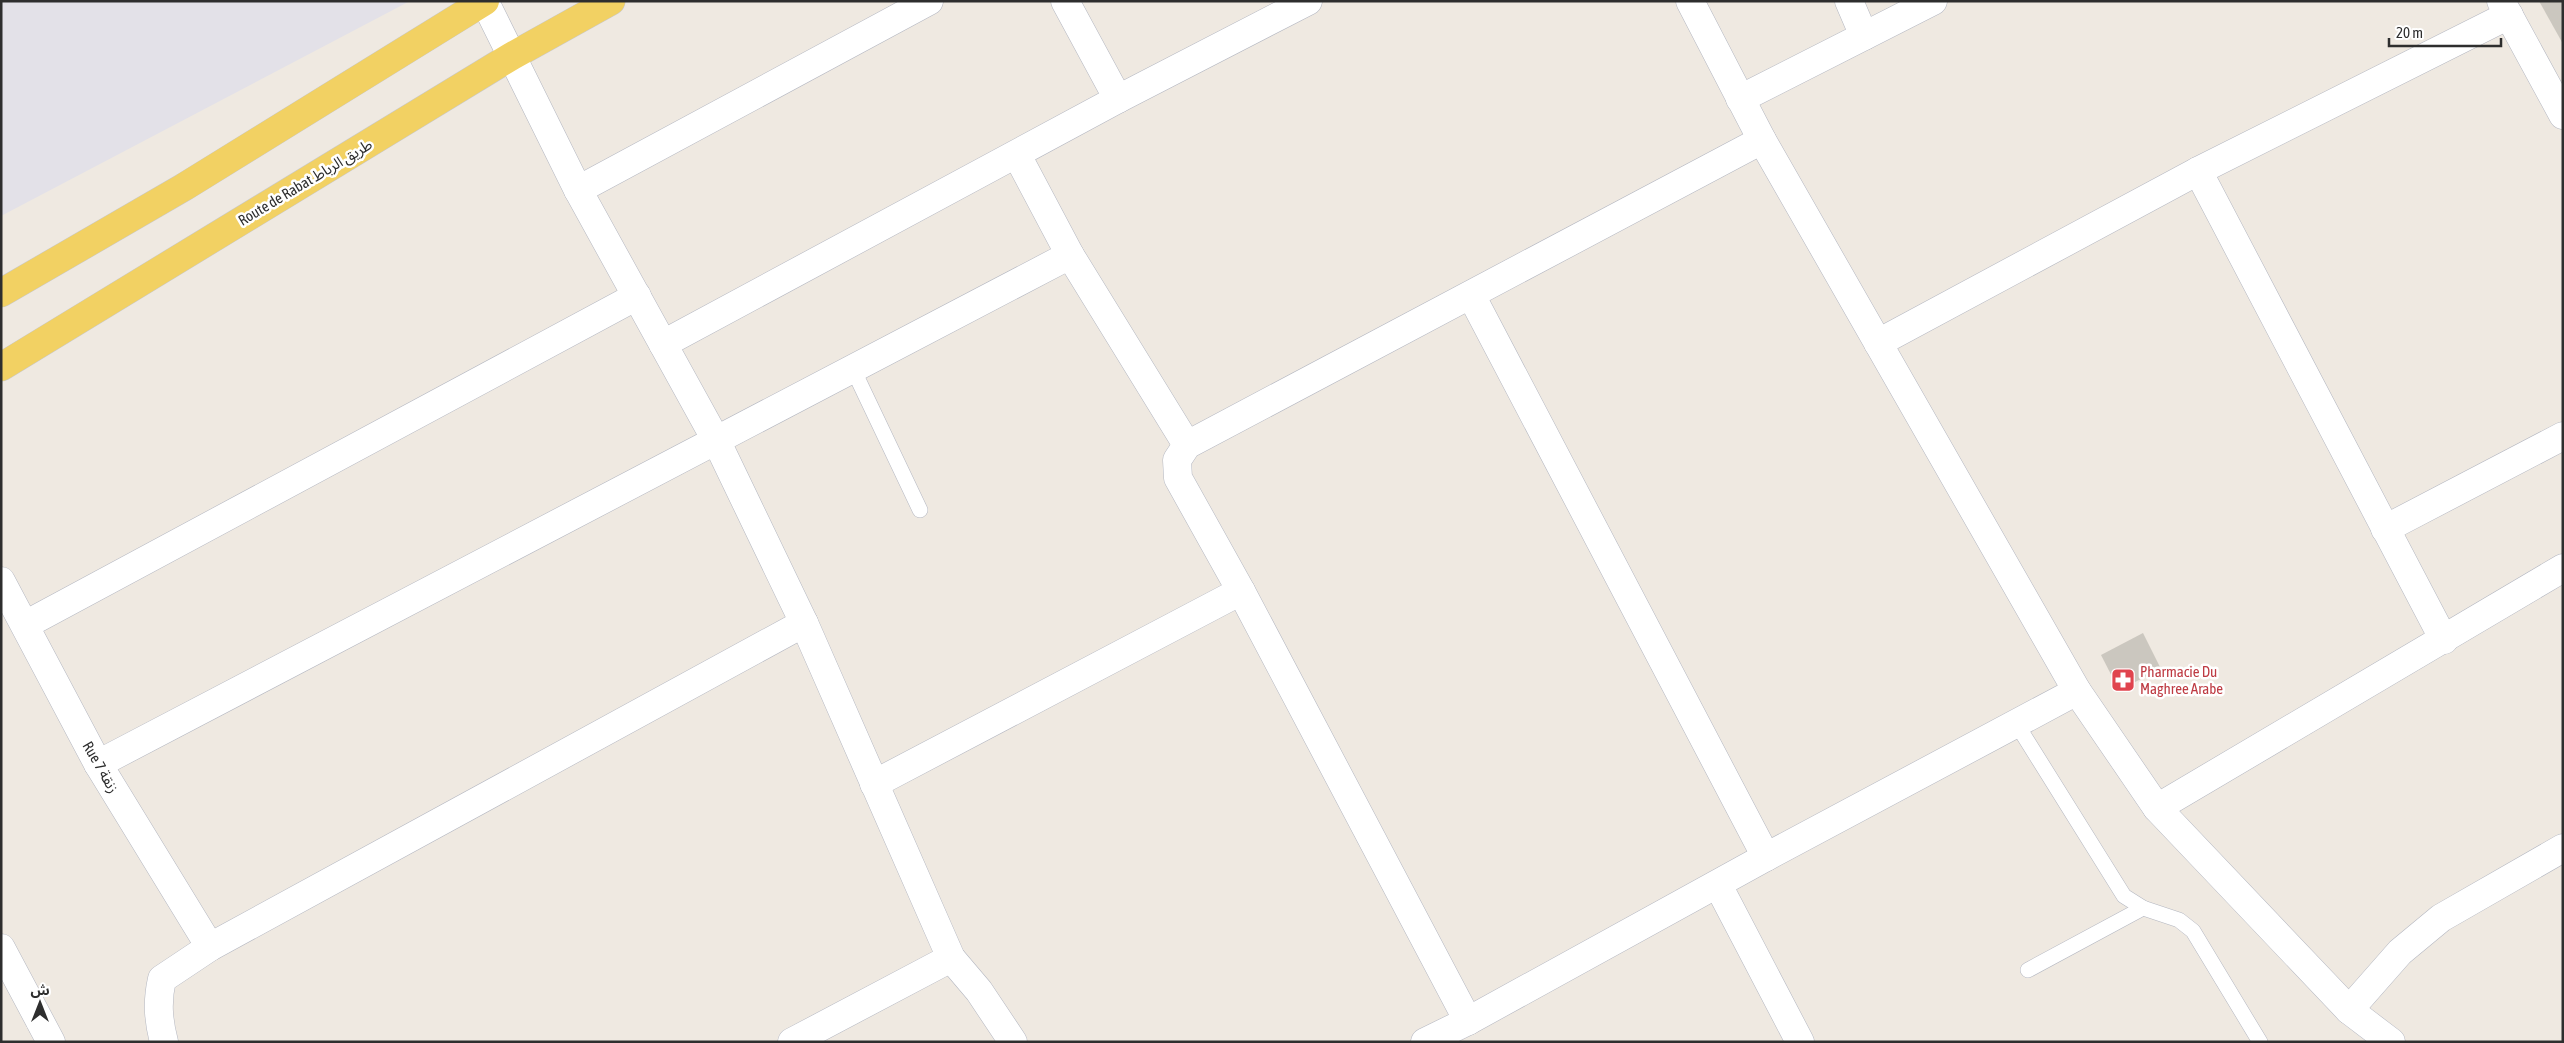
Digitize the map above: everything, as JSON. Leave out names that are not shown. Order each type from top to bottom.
[{"type":"main road","name":"Route de Rabat طريق الرباط","points":[[1,367],[512,56],[612,1]]},
{"type":"main road","points":[[1,293],[184,186],[485,2]]},
{"type":"street","points":[[578,190],[929,1]]},
{"type":"street","points":[[1065,1],[1118,100]]},
{"type":"street","points":[[663,344],[1118,100],[1308,1]]},
{"type":"street","points":[[1690,1],[1762,140],[2077,691],[2157,808],[2349,1010],[2380,1039]]},
{"type":"street","points":[[1849,1],[1864,36]]},
{"type":"street","points":[[1740,99],[1933,1]]},
{"type":"street","points":[[485,2],[578,190],[717,442],[804,623],[951,958],[979,991],[1013,1042]]},
{"type":"street","points":[[1878,342],[2505,8],[2563,115]]},
{"type":"street","points":[[1468,1021],[1241,591],[1178,478],[1177,460],[1186,445],[1762,140]]},
{"type":"street","points":[[1017,155],[1070,255],[1186,445]]},
{"type":"street","points":[[2198,172],[2444,640]]},
{"type":"street","points":[[98,764],[717,442],[1070,255]]},
{"type":"street","points":[[1471,295],[1766,857]]},
{"type":"street","points":[[25,625],[637,296]]},
{"type":"street","points":[[2386,529],[2563,436]]},
{"type":"street","points":[[2157,808],[2563,568]]},
{"type":"street","name":"Rue 7 زنقة","points":[[1,581],[98,764],[210,946]]},
{"type":"street","points":[[874,784],[1241,591]]},
{"type":"street","points":[[161,1030],[158,997],[162,978],[210,946],[804,623]]},
{"type":"street","points":[[1425,1042],[1468,1021],[1766,857],[2077,691]]},
{"type":"street","points":[[2349,1010],[2400,952],[2440,918],[2563,848]]},
{"type":"street","points":[[1718,884],[1800,1042]]},
{"type":"street","points":[[1,948],[52,1042]]},
{"type":"street","points":[[792,1042],[951,958]]},
{"type":"lane","points":[[853,370],[920,510]]},
{"type":"lane","points":[[2016,724],[2124,896],[2143,908],[2179,920],[2192,931],[2260,1042]]},
{"type":"lane","points":[[2028,970],[2143,908]]},
{"type":"shaded area","points":[[1,1],[410,1],[1,216]]},
{"type":"building","points":[[2539,1],[2563,1],[2563,44]]},
{"type":"building","points":[[2143,633],[2161,669],[2119,690],[2101,655]]},
{"type":"place","name":"Pharmacie Du Maghree Arabe","points":[[2123,680]]}]
